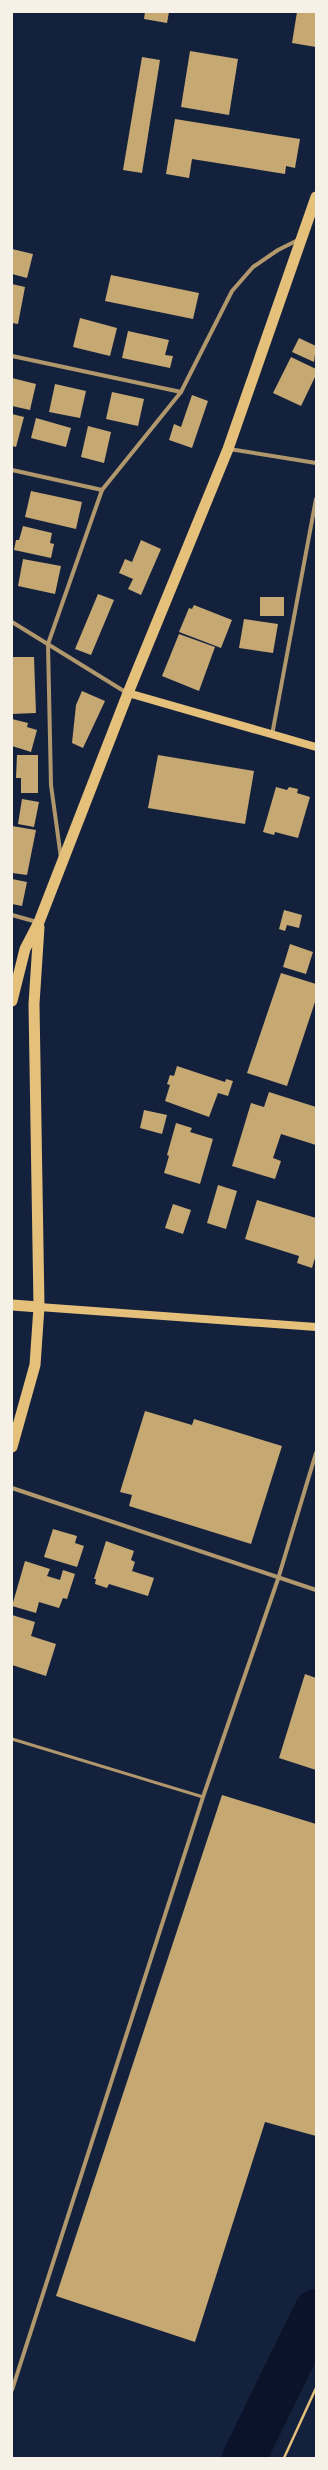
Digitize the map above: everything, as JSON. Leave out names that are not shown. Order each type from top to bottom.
[{"type":"highway","points":[[12,1000],[25,949],[39,922],[128,693],[228,449],[300,239],[316,197]]},
{"type":"highway","points":[[12,1447],[35,1365],[39,1307],[34,1004],[39,922]]},
{"type":"highway","points":[[12,1305],[39,1307]]},
{"type":"main road","points":[[128,693],[316,747]]},
{"type":"main road","points":[[39,1307],[316,1327]]},
{"type":"street","points":[[62,864],[51,786],[48,644],[102,490],[181,392],[232,291],[253,267],[278,250],[300,239]]},
{"type":"street","points":[[12,356],[181,392]]},
{"type":"street","points":[[228,449],[316,463]]},
{"type":"street","points":[[12,470],[102,490]]},
{"type":"street","points":[[272,735],[316,499]]},
{"type":"street","points":[[12,622],[128,693]]},
{"type":"street","points":[[12,915],[39,922]]},
{"type":"street","points":[[12,2390],[203,1797],[278,1579],[316,1453]]},
{"type":"street","points":[[12,1488],[278,1579],[316,1590]]},
{"type":"lane","points":[[12,1739],[203,1797]]},
{"type":"path","points":[[284,2458],[316,2388]]},
{"type":"building","points":[[145,12],[169,12],[167,23],[144,19]]},
{"type":"building","points":[[297,12],[316,12],[316,47],[292,43]]},
{"type":"building","points":[[190,51],[238,59],[229,115],[181,107]]},
{"type":"building","points":[[142,57],[160,60],[142,173],[123,170]]},
{"type":"building","points":[[175,119],[300,139],[295,168],[286,166],[285,174],[192,159],[189,178],[166,174]]},
{"type":"building","points":[[12,249],[33,254],[27,278],[12,274]]},
{"type":"building","points":[[111,275],[199,293],[193,319],[105,301]]},
{"type":"building","points":[[12,284],[25,287],[18,324],[12,323]]},
{"type":"building","points":[[80,318],[117,328],[110,356],[73,347]]},
{"type":"building","points":[[128,331],[169,340],[165,355],[173,356],[170,368],[122,358]]},
{"type":"building","points":[[299,338],[316,346],[314,362],[292,352]]},
{"type":"building","points":[[291,357],[316,369],[316,375],[301,406],[273,393]]},
{"type":"building","points":[[12,378],[36,384],[30,410],[12,406]]},
{"type":"building","points":[[55,384],[86,391],[80,418],[49,412]]},
{"type":"building","points":[[112,392],[144,399],[138,426],[106,419]]},
{"type":"building","points":[[192,395],[208,401],[192,448],[169,440],[174,424],[181,427]]},
{"type":"building","points":[[12,414],[24,417],[16,447],[12,446]]},
{"type":"building","points":[[36,418],[71,428],[66,447],[31,438]]},
{"type":"building","points":[[88,426],[111,432],[104,463],[81,457]]},
{"type":"building","points":[[31,491],[82,502],[76,529],[25,517]]},
{"type":"building","points":[[23,526],[52,533],[50,543],[54,544],[51,558],[14,550],[16,540],[19,540]]},
{"type":"building","points":[[141,540],[161,549],[141,595],[128,589],[133,579],[119,573],[125,559],[132,562]]},
{"type":"building","points":[[23,559],[61,566],[55,594],[18,586]]},
{"type":"building","points":[[98,594],[114,600],[91,655],[75,649]]},
{"type":"building","points":[[260,597],[284,597],[284,616],[260,616]]},
{"type":"building","points":[[194,605],[232,620],[221,648],[179,632],[189,608],[192,609]]},
{"type":"building","points":[[244,619],[278,624],[273,653],[239,648]]},
{"type":"building","points":[[179,634],[215,647],[199,691],[162,676]]},
{"type":"building","points":[[12,657],[34,657],[36,713],[12,714]]},
{"type":"building","points":[[82,691],[105,701],[83,748],[72,743],[76,705]]},
{"type":"building","points":[[12,719],[28,723],[27,727],[37,730],[31,752],[12,746]]},
{"type":"building","points":[[17,755],[38,755],[38,793],[21,793],[21,778],[16,778]]},
{"type":"building","points":[[158,755],[254,771],[245,824],[148,808]]},
{"type":"building","points":[[276,787],[287,790],[289,787],[298,789],[297,793],[310,797],[298,838],[275,832],[274,835],[263,832]]},
{"type":"building","points":[[22,799],[39,802],[34,827],[18,824]]},
{"type":"building","points":[[12,826],[36,830],[27,875],[12,873]]},
{"type":"building","points":[[12,879],[27,882],[22,906],[12,904]]},
{"type":"building","points":[[284,910],[302,915],[299,928],[287,925],[285,931],[279,929]]},
{"type":"building","points":[[290,944],[313,952],[306,974],[283,967]]},
{"type":"building","points":[[281,973],[316,984],[316,999],[287,1086],[247,1073]]},
{"type":"building","points":[[177,1066],[225,1082],[226,1079],[233,1081],[228,1096],[218,1093],[209,1117],[165,1101],[170,1085],[167,1084],[170,1075],[174,1076]]},
{"type":"building","points":[[269,1092],[316,1107],[316,1145],[281,1134],[273,1158],[281,1161],[275,1179],[232,1166],[251,1103],[264,1107]]},
{"type":"building","points":[[144,1110],[167,1115],[162,1134],[140,1128]]},
{"type":"building","points":[[176,1123],[192,1128],[190,1132],[213,1139],[200,1184],[164,1173],[169,1156],[167,1155]]},
{"type":"building","points":[[218,1185],[237,1191],[226,1229],[207,1223]]},
{"type":"building","points":[[257,1200],[316,1218],[316,1255],[312,1268],[297,1263],[299,1256],[245,1239]]},
{"type":"building","points":[[173,1204],[191,1210],[183,1234],[165,1228]]},
{"type":"building","points":[[145,1411],[192,1425],[194,1419],[282,1446],[251,1544],[129,1506],[132,1495],[120,1492]]},
{"type":"building","points":[[53,1529],[77,1536],[75,1543],[84,1546],[77,1567],[44,1557]]},
{"type":"building","points":[[106,1541],[134,1551],[131,1560],[135,1562],[132,1571],[154,1578],[148,1596],[109,1584],[107,1588],[95,1584],[96,1579],[94,1579]]},
{"type":"building","points":[[25,1561],[50,1569],[47,1576],[60,1580],[63,1570],[75,1574],[67,1599],[63,1598],[59,1608],[39,1602],[36,1613],[12,1606]]},
{"type":"building","points":[[12,1615],[35,1622],[31,1636],[56,1644],[46,1676],[12,1665]]},
{"type":"building","points":[[305,1674],[316,1678],[316,1770],[279,1758]]},
{"type":"building","points":[[222,1795],[316,1824],[316,2136],[265,2122],[195,2342],[56,2296]]},
{"type":"waterway","points":[[244,2458],[316,2311]]}]
